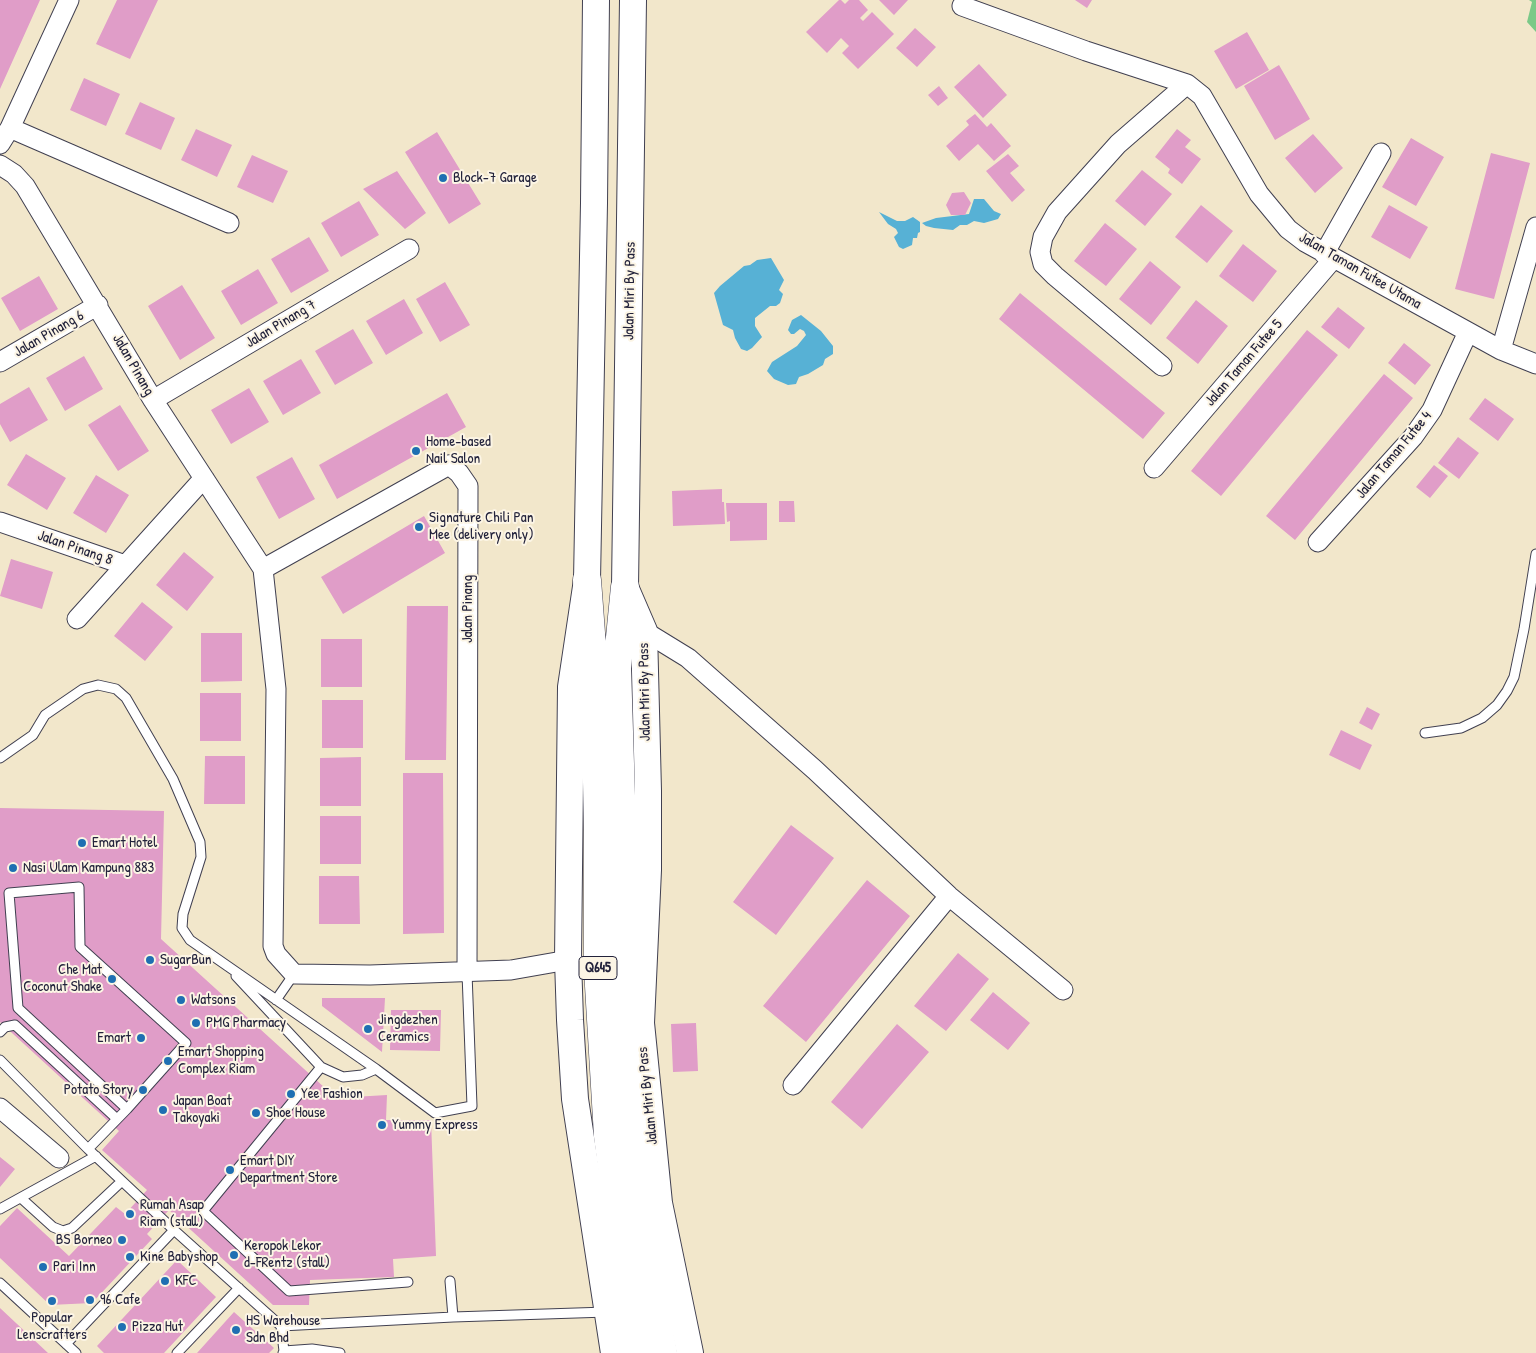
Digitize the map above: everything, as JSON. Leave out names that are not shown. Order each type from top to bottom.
[{"type":"highway","name":"Q645","points":[[587,580],[595,686],[598,968],[608,1136],[624,1262],[640,1353]]},
{"type":"highway","name":"Q645","points":[[625,587],[617,668],[622,828],[621,1034],[631,1155],[644,1251],[663,1353]]},
{"type":"main road","name":"Q645","points":[[596,0],[587,580],[572,687],[568,960],[575,1099],[614,1353]]},
{"type":"main road","name":"Jalan Miri By Pass","points":[[633,0],[625,587],[644,631],[648,870],[641,1024],[659,1203],[690,1353]]},
{"type":"street","points":[[69,0],[5,136],[229,223]]},
{"type":"street","name":"Jalan Taman Futee Utama","points":[[962,6],[1187,84],[1202,96],[1259,194],[1288,229],[1304,242],[1501,350],[1536,364]]},
{"type":"street","points":[[1162,366],[1042,264],[1040,252],[1042,237],[1056,212],[1118,144],[1187,84]]},
{"type":"street","name":"Jalan Taman Futee 5","points":[[1154,468],[1329,256],[1381,153]]},
{"type":"street","name":"Jalan Pinang","points":[[1,169],[25,186],[98,305],[153,400],[263,569],[276,689],[273,946],[276,954],[294,974]]},
{"type":"street","points":[[1501,350],[1536,227]]},
{"type":"street","name":"Jalan Pinang 7","points":[[153,400],[408,249]]},
{"type":"street","name":"Jalan Pinang 6","points":[[0,362],[98,305]]},
{"type":"street","name":"Jalan Taman Futee 4","points":[[1318,542],[1414,437],[1432,410],[1468,332]]},
{"type":"street","name":"Jalan Pinang","points":[[263,569],[449,465],[459,472],[468,486],[467,973]]},
{"type":"street","name":"Jalan Pinang 8","points":[[0,522],[125,565],[204,478]]},
{"type":"street","points":[[77,619],[125,565]]},
{"type":"street","points":[[644,631],[688,658],[815,770],[949,896],[1063,990]]},
{"type":"street","points":[[792,1084],[949,896]]},
{"type":"street","points":[[294,974],[467,973],[511,970],[568,960]]},
{"type":"street","points":[[0,1108],[59,1158]]},
{"type":"lane","points":[[1425,733],[1461,728],[1482,718],[1497,705],[1507,691],[1514,677],[1536,554]]},
{"type":"lane","points":[[0,758],[32,735],[45,715],[84,689],[98,685],[116,690],[126,698],[173,779],[200,842],[201,856],[183,914],[182,928],[190,940],[376,1069],[435,1113],[472,1106],[467,973]]},
{"type":"lane","points":[[88,1149],[126,1109],[186,1043],[80,947],[79,887],[9,893],[18,1008],[126,1109]]},
{"type":"lane","points":[[222,961],[320,1067],[343,1077],[362,1075],[376,1069]]},
{"type":"lane","points":[[276,1000],[294,974]]},
{"type":"lane","points":[[0,1032],[5,1027],[15,1025],[117,1118]]},
{"type":"lane","points":[[0,1060],[88,1149],[174,1230],[281,1326],[284,1352],[312,1349],[340,1353]]},
{"type":"lane","points":[[320,1067],[203,1211],[289,1291],[408,1282]]},
{"type":"lane","points":[[0,1210],[96,1156]]},
{"type":"lane","points":[[21,1198],[53,1227],[62,1231],[72,1228],[122,1181]]},
{"type":"lane","points":[[66,1344],[174,1230]]},
{"type":"lane","points":[[450,1281],[453,1317]]},
{"type":"lane","points":[[0,1283],[76,1353]]},
{"type":"lane","points":[[177,1353],[239,1288]]},
{"type":"lane","points":[[281,1326],[453,1317],[607,1312]]},
{"type":"green space","points":[[1529,0],[1536,0],[1536,32],[1527,22],[1532,2]]},
{"type":"water","points":[[974,199],[984,199],[994,211],[1001,214],[998,219],[984,223],[974,221],[967,225],[960,225],[953,230],[934,228],[922,223],[936,218],[969,214]]},
{"type":"water","points":[[879,212],[897,221],[905,221],[913,217],[920,222],[920,232],[917,238],[913,238],[912,245],[903,249],[899,247],[894,237],[898,233],[896,229],[888,224]]},
{"type":"water","points":[[771,258],[784,280],[779,290],[783,294],[780,303],[776,306],[770,306],[755,318],[755,326],[762,337],[747,351],[741,349],[733,330],[723,325],[714,293],[744,266],[750,265],[757,260]]},
{"type":"water","points":[[801,315],[821,331],[833,346],[833,354],[825,359],[823,365],[799,377],[796,384],[788,385],[774,379],[767,371],[772,362],[797,346],[806,335],[800,329],[794,334],[791,334],[788,330],[792,320]]},
{"type":"building","points":[[0,0],[40,0],[0,89]]},
{"type":"building","points":[[117,0],[158,0],[130,59],[96,44]]},
{"type":"building","points":[[839,0],[845,4],[849,0],[859,0],[868,10],[860,18],[863,21],[872,12],[894,34],[858,69],[842,53],[849,46],[841,38],[827,53],[806,32]]},
{"type":"building","points":[[879,0],[908,0],[894,15]]},
{"type":"building","points":[[1075,0],[1092,0],[1087,8]]},
{"type":"building","points":[[915,28],[936,47],[917,67],[896,48]]},
{"type":"building","points":[[1247,32],[1269,70],[1236,89],[1214,51]]},
{"type":"building","points":[[979,64],[1007,95],[983,118],[954,87]]},
{"type":"building","points":[[1279,65],[1310,119],[1275,140],[1244,86]]},
{"type":"building","points":[[84,78],[120,94],[106,126],[70,110]]},
{"type":"building","points":[[939,86],[948,98],[938,106],[928,95]]},
{"type":"building","points":[[140,102],[175,118],[161,150],[125,134]]},
{"type":"building","points":[[975,114],[987,127],[991,123],[1011,146],[994,161],[978,144],[959,161],[946,146],[969,125],[966,121]]},
{"type":"building","points":[[196,129],[232,145],[217,177],[181,160]]},
{"type":"building","points":[[1177,129],[1191,140],[1185,147],[1201,159],[1182,184],[1168,173],[1170,169],[1155,157]]},
{"type":"building","name":"Block-7 Garage","points":[[437,132],[481,204],[449,224],[405,152]]},
{"type":"building","points":[[1313,134],[1343,168],[1315,193],[1285,158]]},
{"type":"building","points":[[1411,138],[1444,157],[1416,206],[1382,187]]},
{"type":"building","points":[[1491,153],[1530,163],[1494,299],[1455,289]]},
{"type":"building","points":[[1008,154],[1019,166],[1010,173],[1025,190],[1012,202],[986,171]]},
{"type":"building","points":[[252,155],[288,171],[273,203],[237,187]]},
{"type":"building","points":[[1142,170],[1172,194],[1145,226],[1115,201]]},
{"type":"building","points":[[397,171],[426,213],[405,229],[363,189]]},
{"type":"building","points":[[964,192],[971,203],[965,215],[951,215],[946,205],[952,193]]},
{"type":"building","points":[[359,201],[379,235],[341,257],[321,223]]},
{"type":"building","points":[[1201,205],[1233,231],[1207,263],[1175,237]]},
{"type":"building","points":[[1389,205],[1428,227],[1410,259],[1371,237]]},
{"type":"building","points":[[1105,223],[1137,249],[1106,286],[1074,261]]},
{"type":"building","points":[[309,237],[329,271],[291,293],[271,259]]},
{"type":"building","points":[[1243,244],[1277,271],[1253,302],[1219,276]]},
{"type":"building","points":[[1150,261],[1181,287],[1151,325],[1119,299]]},
{"type":"building","points":[[258,269],[278,303],[241,325],[221,291]]},
{"type":"building","points":[[39,276],[58,309],[20,331],[1,298]]},
{"type":"building","points":[[445,282],[470,325],[440,342],[416,299]]},
{"type":"building","points":[[182,285],[215,338],[180,360],[148,306]]},
{"type":"building","points":[[1020,293],[1165,413],[1143,439],[999,319]]},
{"type":"building","points":[[404,299],[423,333],[386,355],[366,321]]},
{"type":"building","points":[[1196,300],[1228,326],[1198,364],[1166,338]]},
{"type":"building","points":[[1338,307],[1365,328],[1349,349],[1321,327]]},
{"type":"building","points":[[353,329],[373,363],[335,385],[315,351]]},
{"type":"building","points":[[1307,330],[1338,355],[1221,496],[1191,471]]},
{"type":"building","points":[[1404,343],[1431,365],[1415,385],[1388,363]]},
{"type":"building","points":[[84,356],[103,389],[65,411],[46,378]]},
{"type":"building","points":[[301,359],[321,393],[283,415],[263,381]]},
{"type":"building","points":[[1384,374],[1413,398],[1295,540],[1266,516]]},
{"type":"building","points":[[29,387],[48,420],[10,442],[0,424],[0,404]]},
{"type":"building","points":[[249,388],[269,422],[231,444],[211,410]]},
{"type":"building","points":[[447,393],[466,427],[337,499],[319,465]]},
{"type":"building","points":[[1485,398],[1514,419],[1498,441],[1469,419]]},
{"type":"building","points":[[120,405],[149,451],[118,471],[88,425]]},
{"type":"building","points":[[1458,437],[1479,453],[1459,479],[1438,463]]},
{"type":"building","points":[[26,454],[66,478],[47,510],[7,485]]},
{"type":"building","points":[[292,457],[315,499],[279,519],[256,477]]},
{"type":"building","points":[[1434,465],[1448,476],[1430,498],[1416,487]]},
{"type":"building","points":[[96,475],[129,495],[106,533],[73,513]]},
{"type":"building","points":[[722,489],[725,524],[673,526],[672,491]]},
{"type":"building","points":[[779,501],[794,501],[795,522],[779,522]]},
{"type":"building","points":[[726,503],[767,503],[767,540],[730,541],[730,521],[727,522]]},
{"type":"building","points":[[424,516],[445,553],[343,614],[321,577]]},
{"type":"building","points":[[184,552],[214,577],[187,611],[156,585]]},
{"type":"building","points":[[11,559],[53,572],[42,609],[0,596]]},
{"type":"building","points":[[142,602],[173,627],[145,661],[114,636]]},
{"type":"building","points":[[407,606],[448,606],[446,760],[405,760]]},
{"type":"building","points":[[201,633],[242,633],[242,681],[201,682]]},
{"type":"building","points":[[321,639],[362,639],[362,687],[321,687]]},
{"type":"building","points":[[200,693],[241,693],[241,741],[200,741]]},
{"type":"building","points":[[322,700],[363,700],[363,748],[322,748]]},
{"type":"building","points":[[1367,707],[1380,714],[1372,730],[1359,723]]},
{"type":"building","points":[[1341,730],[1372,745],[1360,770],[1329,755]]},
{"type":"building","points":[[205,756],[245,756],[245,804],[204,804]]},
{"type":"building","points":[[361,757],[361,806],[320,806],[320,758]]},
{"type":"building","points":[[403,773],[443,773],[444,933],[403,934]]},
{"type":"building","name":"Emart Shopping Complex Riam","points":[[0,808],[164,811],[161,939],[336,1098],[387,1095],[386,1120],[431,1120],[436,1256],[393,1259],[394,1277],[310,1280],[309,1305],[273,1305],[169,1210],[147,1234],[152,1239],[92,1303],[50,1305],[0,1258],[0,1226],[17,1208],[69,1256],[116,1207],[125,1214],[147,1190],[102,1150],[119,1131],[0,1022]]},
{"type":"building","points":[[320,816],[361,816],[361,864],[320,864]]},
{"type":"building","points":[[791,825],[834,858],[776,935],[733,902]]},
{"type":"building","points":[[319,876],[359,876],[360,924],[319,924]]},
{"type":"building","points":[[867,880],[910,916],[806,1042],[763,1006]]},
{"type":"building","points":[[958,953],[989,979],[946,1031],[914,1006]]},
{"type":"building","points":[[993,992],[1030,1023],[1008,1050],[970,1020]]},
{"type":"building","name":"Jingdezhen Ceramics","points":[[322,998],[385,998],[382,1052],[322,1006]]},
{"type":"building","points":[[391,1010],[441,1010],[440,1051],[390,1050]]},
{"type":"building","points":[[696,1023],[698,1071],[673,1072],[671,1024]]},
{"type":"building","points":[[897,1024],[929,1052],[862,1129],[831,1102]]},
{"type":"building","points":[[0,1157],[15,1169],[0,1187]]},
{"type":"building","points":[[177,1260],[216,1297],[164,1353],[104,1353],[97,1346]]},
{"type":"building","points":[[0,1308],[48,1353],[0,1353]]},
{"type":"building","name":"HS Warehouse Sdn Bhd","points":[[234,1312],[274,1348],[269,1353],[197,1353]]},
{"type":"place","name":"Block-7 Garage","points":[[443,178]]},
{"type":"place","name":"Home-based Nail Salon","points":[[416,451]]},
{"type":"place","name":"Signature Chili Pan Mee (delivery only)","points":[[419,527]]},
{"type":"place","name":"Emart Hotel","points":[[82,843]]},
{"type":"place","name":"Nasi Ulam Kampung 883","points":[[13,868]]},
{"type":"place","name":"SugarBun","points":[[150,960]]},
{"type":"place","name":"Che Mat Coconut Shake","points":[[112,979]]},
{"type":"place","name":"Watsons","points":[[181,1000]]},
{"type":"place","name":"PMG Pharmacy","points":[[196,1023]]},
{"type":"place","name":"Jingdezhen Ceramics","points":[[368,1029]]},
{"type":"place","name":"Emart","points":[[141,1038]]},
{"type":"place","name":"Emart Shopping Complex Riam","points":[[168,1061]]},
{"type":"place","name":"Potato Story","points":[[143,1090]]},
{"type":"place","name":"Yee Fashion","points":[[291,1094]]},
{"type":"place","name":"Japan Boat Takoyaki","points":[[163,1110]]},
{"type":"place","name":"Shoe House","points":[[256,1113]]},
{"type":"place","name":"Yummy Express","points":[[382,1125]]},
{"type":"place","name":"Emart DIY Department Store","points":[[230,1170]]},
{"type":"place","name":"Rumah Asap Riam (stall)","points":[[130,1214]]},
{"type":"place","name":"BS Borneo","points":[[122,1240]]},
{"type":"place","name":"Keropok Lekor d-FRentz (stall)","points":[[234,1255]]},
{"type":"place","name":"Kine Babyshop","points":[[130,1257]]},
{"type":"place","name":"Pari Inn","points":[[43,1267]]},
{"type":"place","name":"KFC","points":[[165,1281]]},
{"type":"place","name":"96 Cafe","points":[[90,1300]]},
{"type":"place","name":"Popular Lenscrafters","points":[[52,1301]]},
{"type":"place","name":"Pizza Hut","points":[[122,1327]]},
{"type":"place","name":"HS Warehouse Sdn Bhd","points":[[236,1330]]}]
